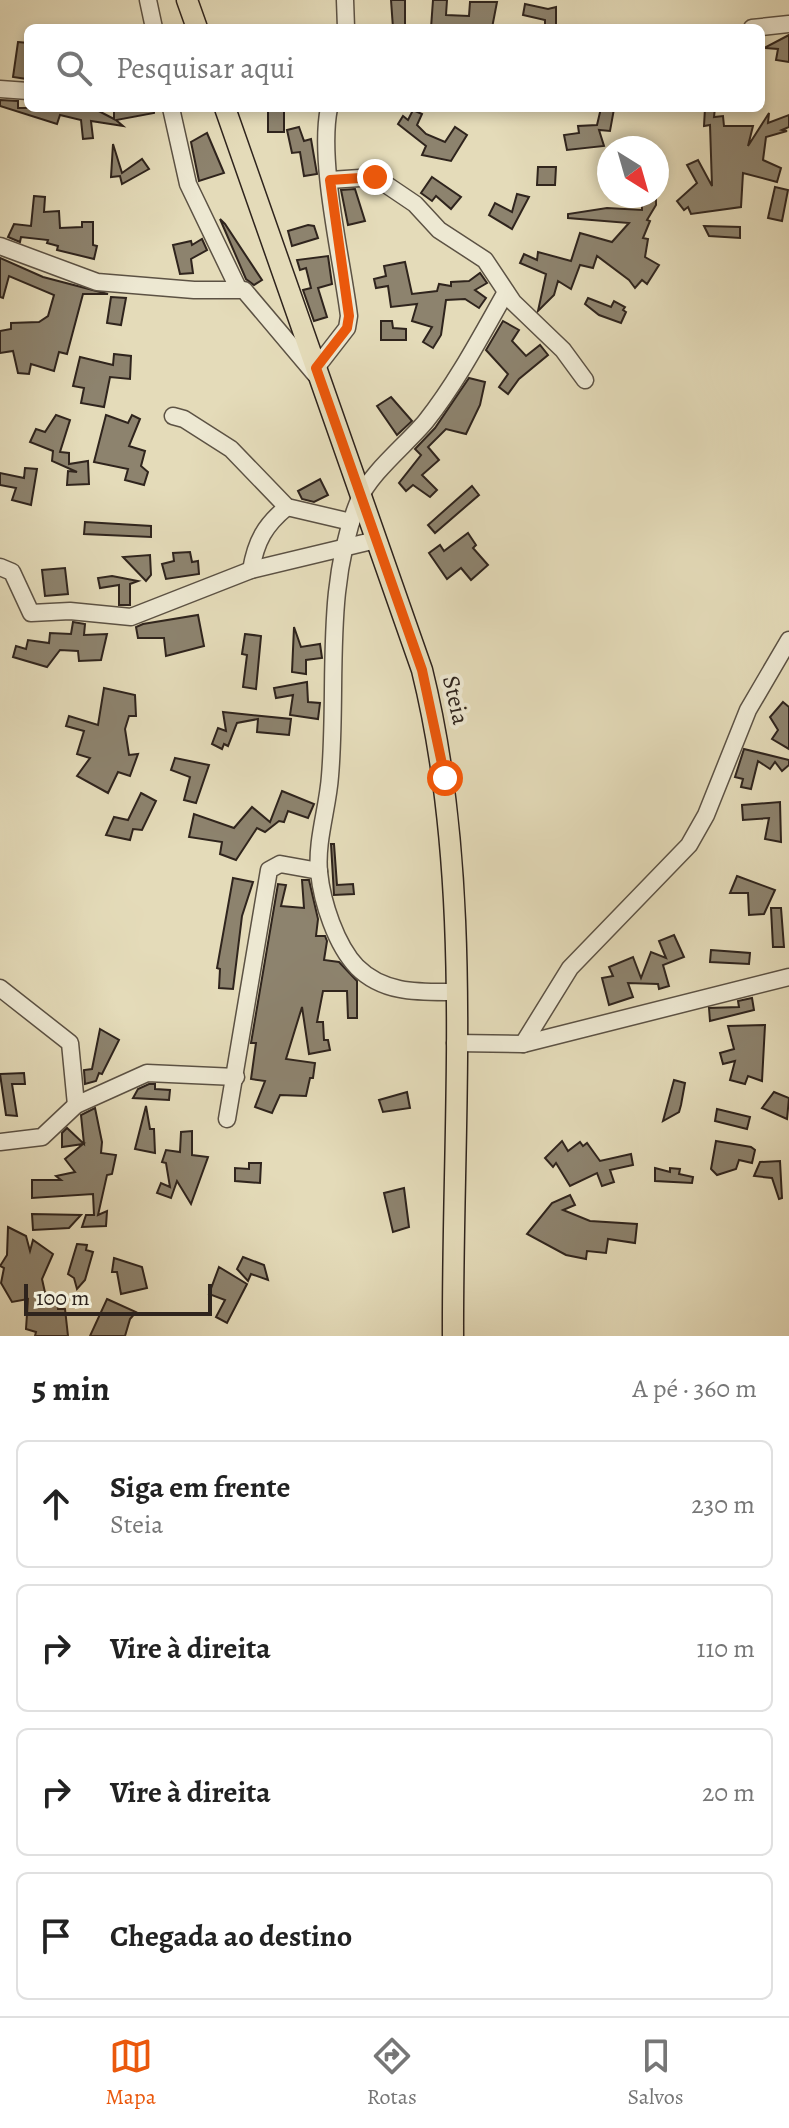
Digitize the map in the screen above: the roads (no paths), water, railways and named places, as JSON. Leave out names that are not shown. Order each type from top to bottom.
[{"type":"main road","points":[[187,0],[196,24]]},
{"type":"main road","name":"Steia","points":[[226,112],[422,670],[445,778],[453,889],[453,1336]]},
{"type":"street","points":[[148,0],[153,24]]},
{"type":"street","points":[[345,0],[346,24]]},
{"type":"street","points":[[765,27],[789,24]]},
{"type":"street","points":[[0,89],[24,91]]},
{"type":"street","points":[[172,112],[188,184],[238,288]]},
{"type":"street","points":[[0,246],[97,282],[194,290],[238,288],[249,293],[318,375],[347,328],[349,316],[330,180],[326,122],[328,112]]},
{"type":"street","points":[[330,180],[365,176],[382,180],[415,204],[439,230],[485,260],[506,292],[563,350],[585,380]]},
{"type":"street","points":[[454,992],[392,988],[357,967],[330,917],[319,871],[331,773],[332,635],[345,549],[361,495],[427,420],[466,362],[506,292]]},
{"type":"street","points":[[173,416],[184,419],[244,459],[278,501],[287,507],[351,522]]},
{"type":"street","points":[[251,570],[260,536],[287,507]]},
{"type":"street","points":[[0,567],[12,572],[31,613],[70,611],[123,617],[138,615],[251,570],[376,540]]},
{"type":"street","points":[[523,1044],[570,968],[689,845],[706,815],[748,710],[789,640]]},
{"type":"street","points":[[227,1119],[269,870],[280,864],[319,871]]},
{"type":"street","points":[[455,1043],[523,1044],[789,977]]},
{"type":"street","points":[[0,988],[18,999],[70,1043],[76,1105]]},
{"type":"street","points":[[0,1142],[42,1137],[76,1105],[147,1073],[236,1077]]}]
